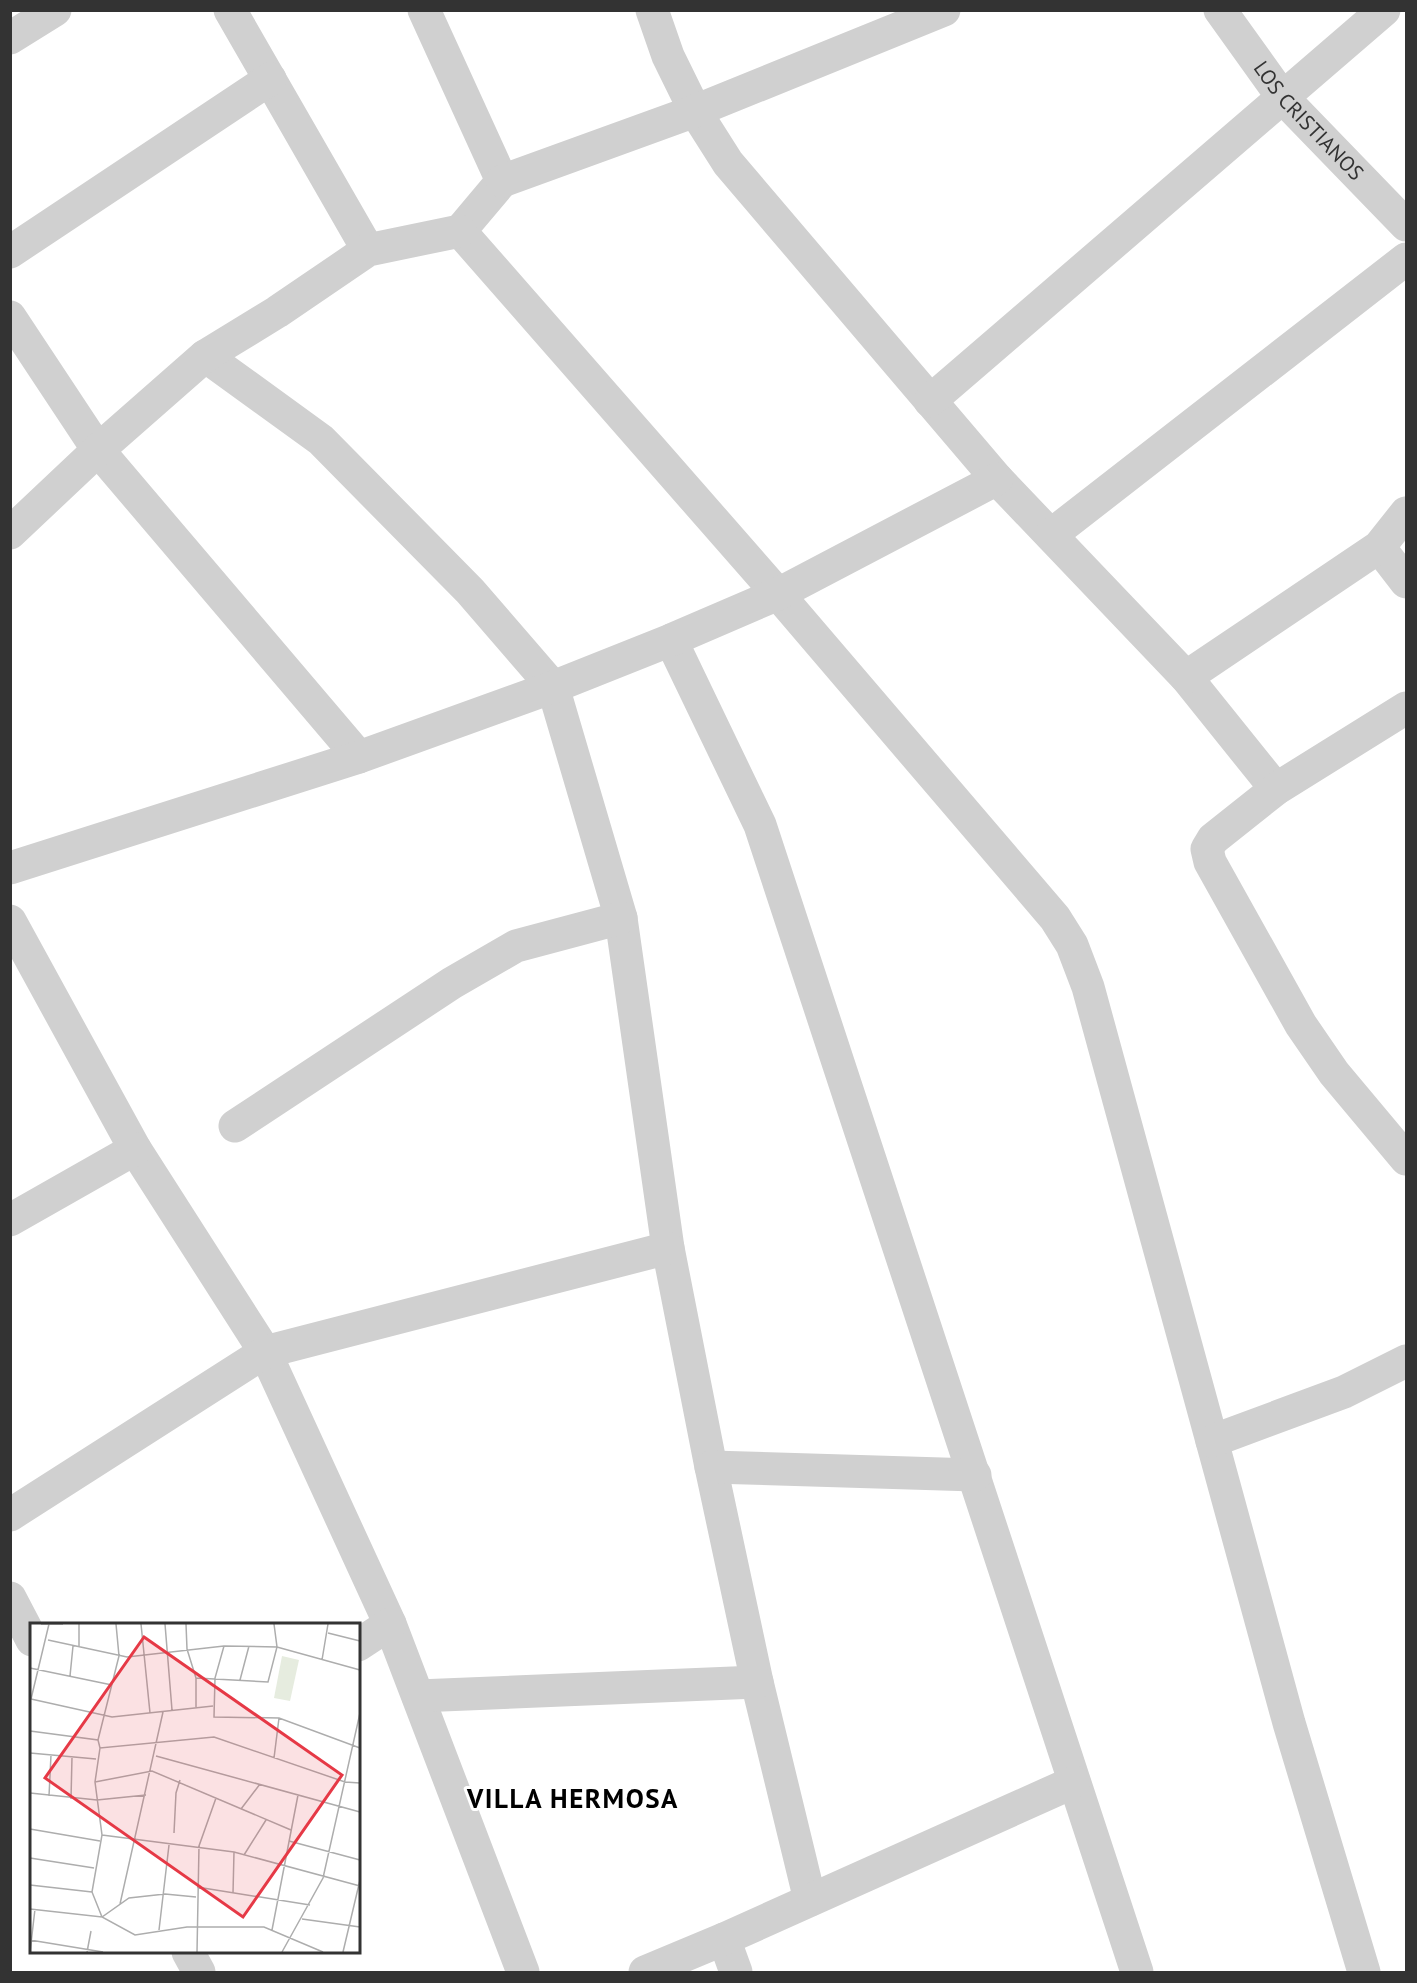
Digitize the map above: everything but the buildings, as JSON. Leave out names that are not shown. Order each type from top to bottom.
[{"type":"street","points":[[10,38],[55,10]]},
{"type":"street","points":[[230,10],[368,250]]},
{"type":"street","points":[[424,10],[502,181]]},
{"type":"street","points":[[652,10],[668,56],[695,111],[728,163],[997,479],[1186,677],[1276,789]]},
{"type":"street","name":"LOS CRISTIANOS","points":[[1220,10],[1283,98],[1407,225]]},
{"type":"street","points":[[930,401],[1384,10]]},
{"type":"street","points":[[10,533],[98,450],[205,356],[277,312],[368,250],[460,231],[502,181],[695,111],[941,11]]},
{"type":"street","points":[[10,252],[270,79]]},
{"type":"street","points":[[460,231],[778,594],[1055,918],[1072,945],[1089,987],[1289,1723],[1364,1972]]},
{"type":"street","points":[[1051,535],[1407,259]]},
{"type":"street","points":[[10,317],[98,450],[359,758]]},
{"type":"street","points":[[205,356],[321,440],[470,591],[553,687],[621,918],[668,1248],[711,1467],[757,1682],[810,1900]]},
{"type":"street","points":[[10,868],[359,758],[553,687],[778,594],[997,479]]},
{"type":"street","points":[[1186,677],[1380,547],[1407,513]]},
{"type":"street","points":[[1380,547],[1407,582]]},
{"type":"street","points":[[671,640],[760,825],[1137,1972]]},
{"type":"street","points":[[1407,708],[1276,789],[1213,839],[1207,849],[1210,862],[1301,1025],[1334,1073],[1407,1159]]},
{"type":"street","points":[[235,1126],[452,983],[516,946],[621,918]]},
{"type":"street","points":[[10,921],[135,1149],[265,1352],[390,1624],[523,1972]]},
{"type":"street","points":[[10,1220],[135,1149]]},
{"type":"street","points":[[10,1515],[265,1352],[668,1248]]},
{"type":"street","points":[[1212,1441],[1344,1392],[1407,1361]]},
{"type":"street","points":[[711,1467],[975,1475]]},
{"type":"street","points":[[10,1598],[30,1636]]},
{"type":"street","points":[[360,1644],[390,1624]]},
{"type":"street","points":[[418,1696],[757,1682]]},
{"type":"street","points":[[645,1972],[724,1939],[1074,1782]]},
{"type":"street","points":[[724,1939],[736,1972]]},
{"type":"street","points":[[189,1953],[199,1972]]},
{"type":"district","name":"VILLA HERMOSA","points":[[573,1799]]}]
